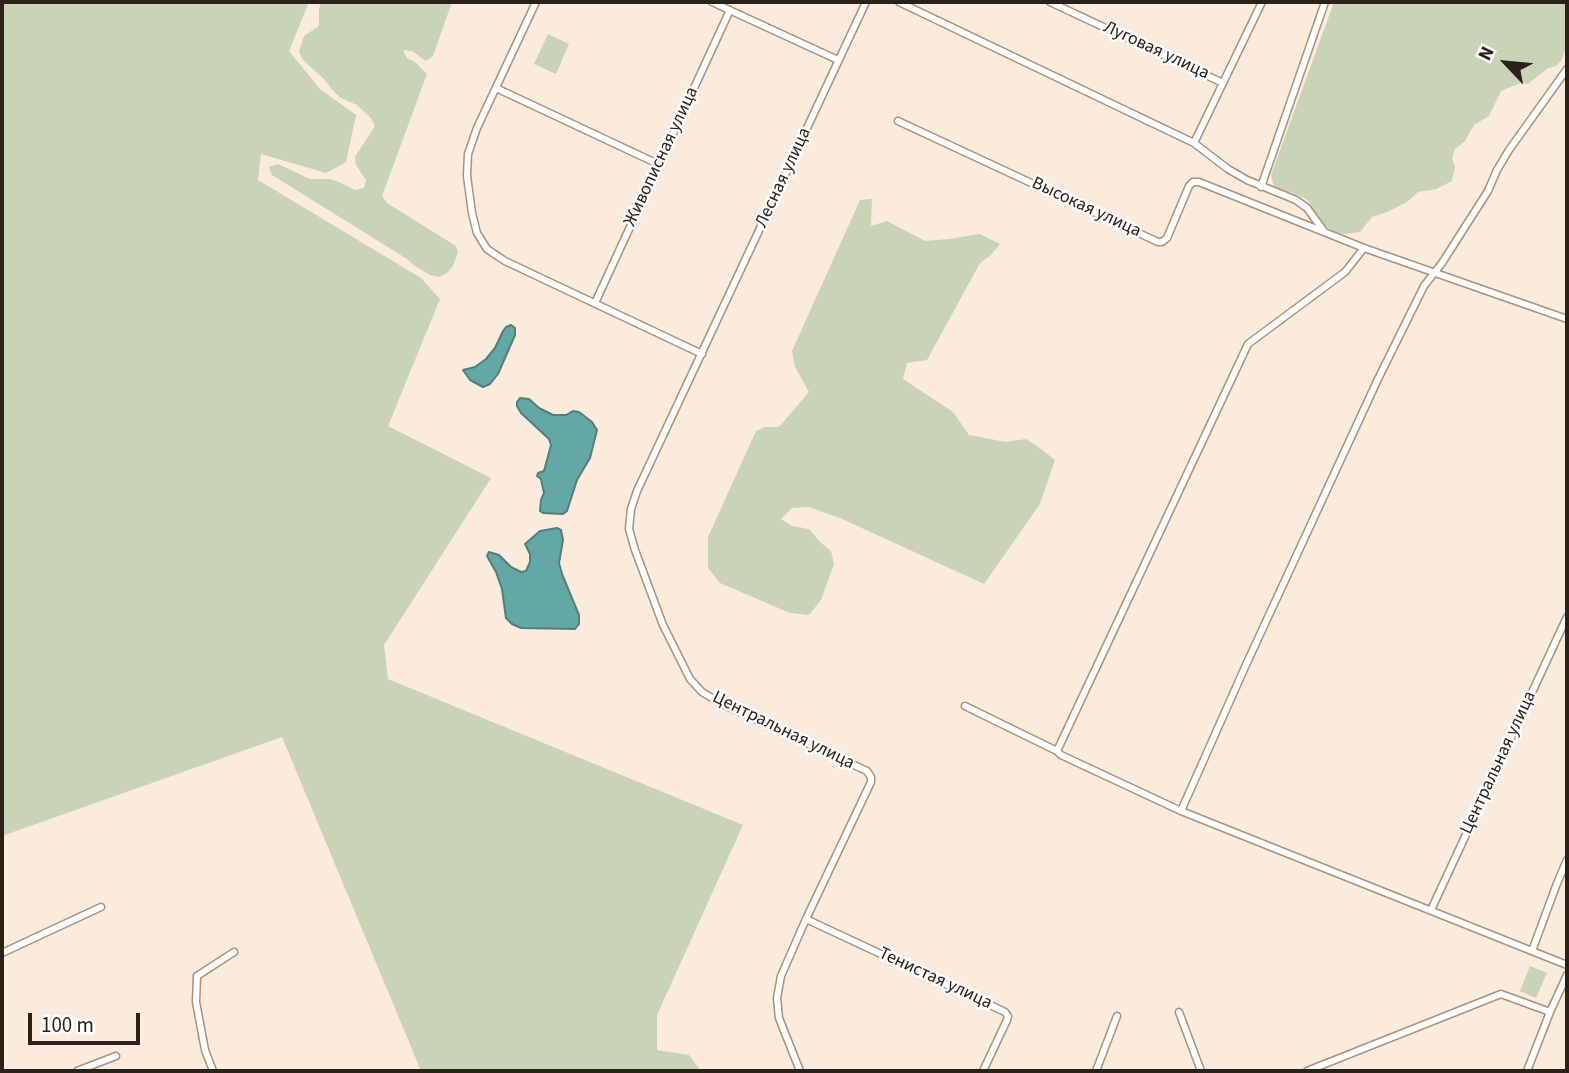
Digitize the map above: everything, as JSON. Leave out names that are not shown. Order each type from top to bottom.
[{"type":"street","points":[[536,2],[477,128],[468,154],[467,176],[472,213],[478,233],[487,249],[505,261],[702,354]]},
{"type":"street","points":[[712,2],[838,60]]},
{"type":"street","name":"Лесная улица","points":[[702,354],[866,2]]},
{"type":"street","points":[[902,2],[1194,143],[1228,169],[1261,187],[1296,200],[1307,208],[1324,232],[1567,319]]},
{"type":"street","name":"Луговая улица","points":[[1050,2],[1223,83]]},
{"type":"street","points":[[1194,143],[1262,2]]},
{"type":"street","points":[[1261,187],[1325,2]]},
{"type":"street","name":"Живописная улица","points":[[595,303],[730,10]]},
{"type":"street","points":[[1181,811],[1378,379],[1424,286],[1488,191],[1509,150],[1567,69]]},
{"type":"street","points":[[496,88],[658,164]]},
{"type":"street","name":"Высокая улица","points":[[898,121],[1158,242],[1167,238],[1193,182],[1199,182],[1324,232]]},
{"type":"street","points":[[1058,751],[1248,344],[1345,272],[1364,248]]},
{"type":"street","name":"Центральная улица","points":[[702,354],[631,509],[629,529],[663,625],[690,679],[702,692],[722,704],[867,771],[871,777],[782,976],[777,998],[779,1018],[800,1071]]},
{"type":"street","name":"Центральная улица","points":[[1431,909],[1567,617]]},
{"type":"street","points":[[965,706],[1181,811],[1567,965]]},
{"type":"street","points":[[1532,951],[1567,860]]},
{"type":"street","points":[[2,953],[102,907]]},
{"type":"street","name":"Тенистая улица","points":[[806,919],[1005,1012],[1007,1020],[983,1071]]},
{"type":"street","points":[[213,1071],[205,1050],[196,1002],[197,976],[234,952]]},
{"type":"street","points":[[1528,1071],[1567,975]]},
{"type":"street","points":[[1307,1071],[1501,995],[1550,1012]]},
{"type":"street","points":[[1179,1012],[1201,1071]]},
{"type":"street","points":[[1096,1071],[1117,1016]]},
{"type":"street","points":[[77,1071],[116,1056]]},
{"type":"green space","points":[[2,2],[309,2],[289,51],[320,89],[356,115],[346,162],[326,173],[261,154],[258,180],[421,278],[440,299],[388,426],[491,478],[384,645],[388,679],[743,825],[657,1015],[657,1050],[689,1055],[701,1071],[421,1071],[282,737],[2,836]]},
{"type":"green space","points":[[322,2],[452,2],[433,56],[426,61],[412,51],[403,50],[407,58],[427,74],[382,196],[387,203],[456,246],[458,252],[453,266],[439,277],[415,266],[272,175],[269,167],[278,164],[310,179],[330,179],[355,190],[364,188],[366,180],[356,165],[355,157],[375,126],[371,118],[357,105],[334,92],[303,60],[299,52],[304,36],[319,26],[319,8]]},
{"type":"green space","points":[[1334,2],[1567,2],[1567,46],[1556,66],[1548,68],[1528,84],[1520,83],[1501,91],[1489,116],[1474,125],[1465,141],[1455,149],[1452,158],[1455,167],[1452,181],[1436,189],[1418,192],[1407,202],[1372,217],[1360,232],[1343,234],[1323,225],[1306,199],[1274,188],[1271,175]]},
{"type":"green space","points":[[548,34],[569,44],[556,74],[534,64]]},
{"type":"green space","points":[[872,199],[871,226],[887,221],[925,241],[980,234],[1000,244],[980,263],[927,360],[907,363],[903,379],[953,412],[969,435],[1006,442],[1026,439],[1055,460],[1040,504],[984,584],[840,518],[809,507],[792,508],[781,519],[792,526],[809,529],[831,551],[834,564],[821,600],[809,615],[790,613],[720,583],[708,568],[708,537],[756,431],[765,427],[779,427],[809,392],[795,367],[792,351],[860,200]]},
{"type":"green space","points":[[1530,966],[1547,973],[1536,998],[1520,991]]},
{"type":"water","points":[[511,325],[515,328],[515,335],[498,374],[490,384],[483,387],[470,380],[463,370],[475,367],[486,359],[503,331]]},
{"type":"water","points":[[520,398],[529,399],[553,415],[579,412],[592,422],[597,430],[590,458],[577,480],[567,511],[563,514],[540,511],[544,493],[541,479],[537,476],[544,471],[551,445],[549,439],[521,413],[517,406]]},
{"type":"water","points":[[557,528],[561,530],[563,540],[559,563],[579,615],[579,624],[575,629],[521,628],[506,618],[502,589],[487,556],[489,552],[499,555],[511,567],[521,572],[526,571],[530,554],[525,544],[540,531]]}]
